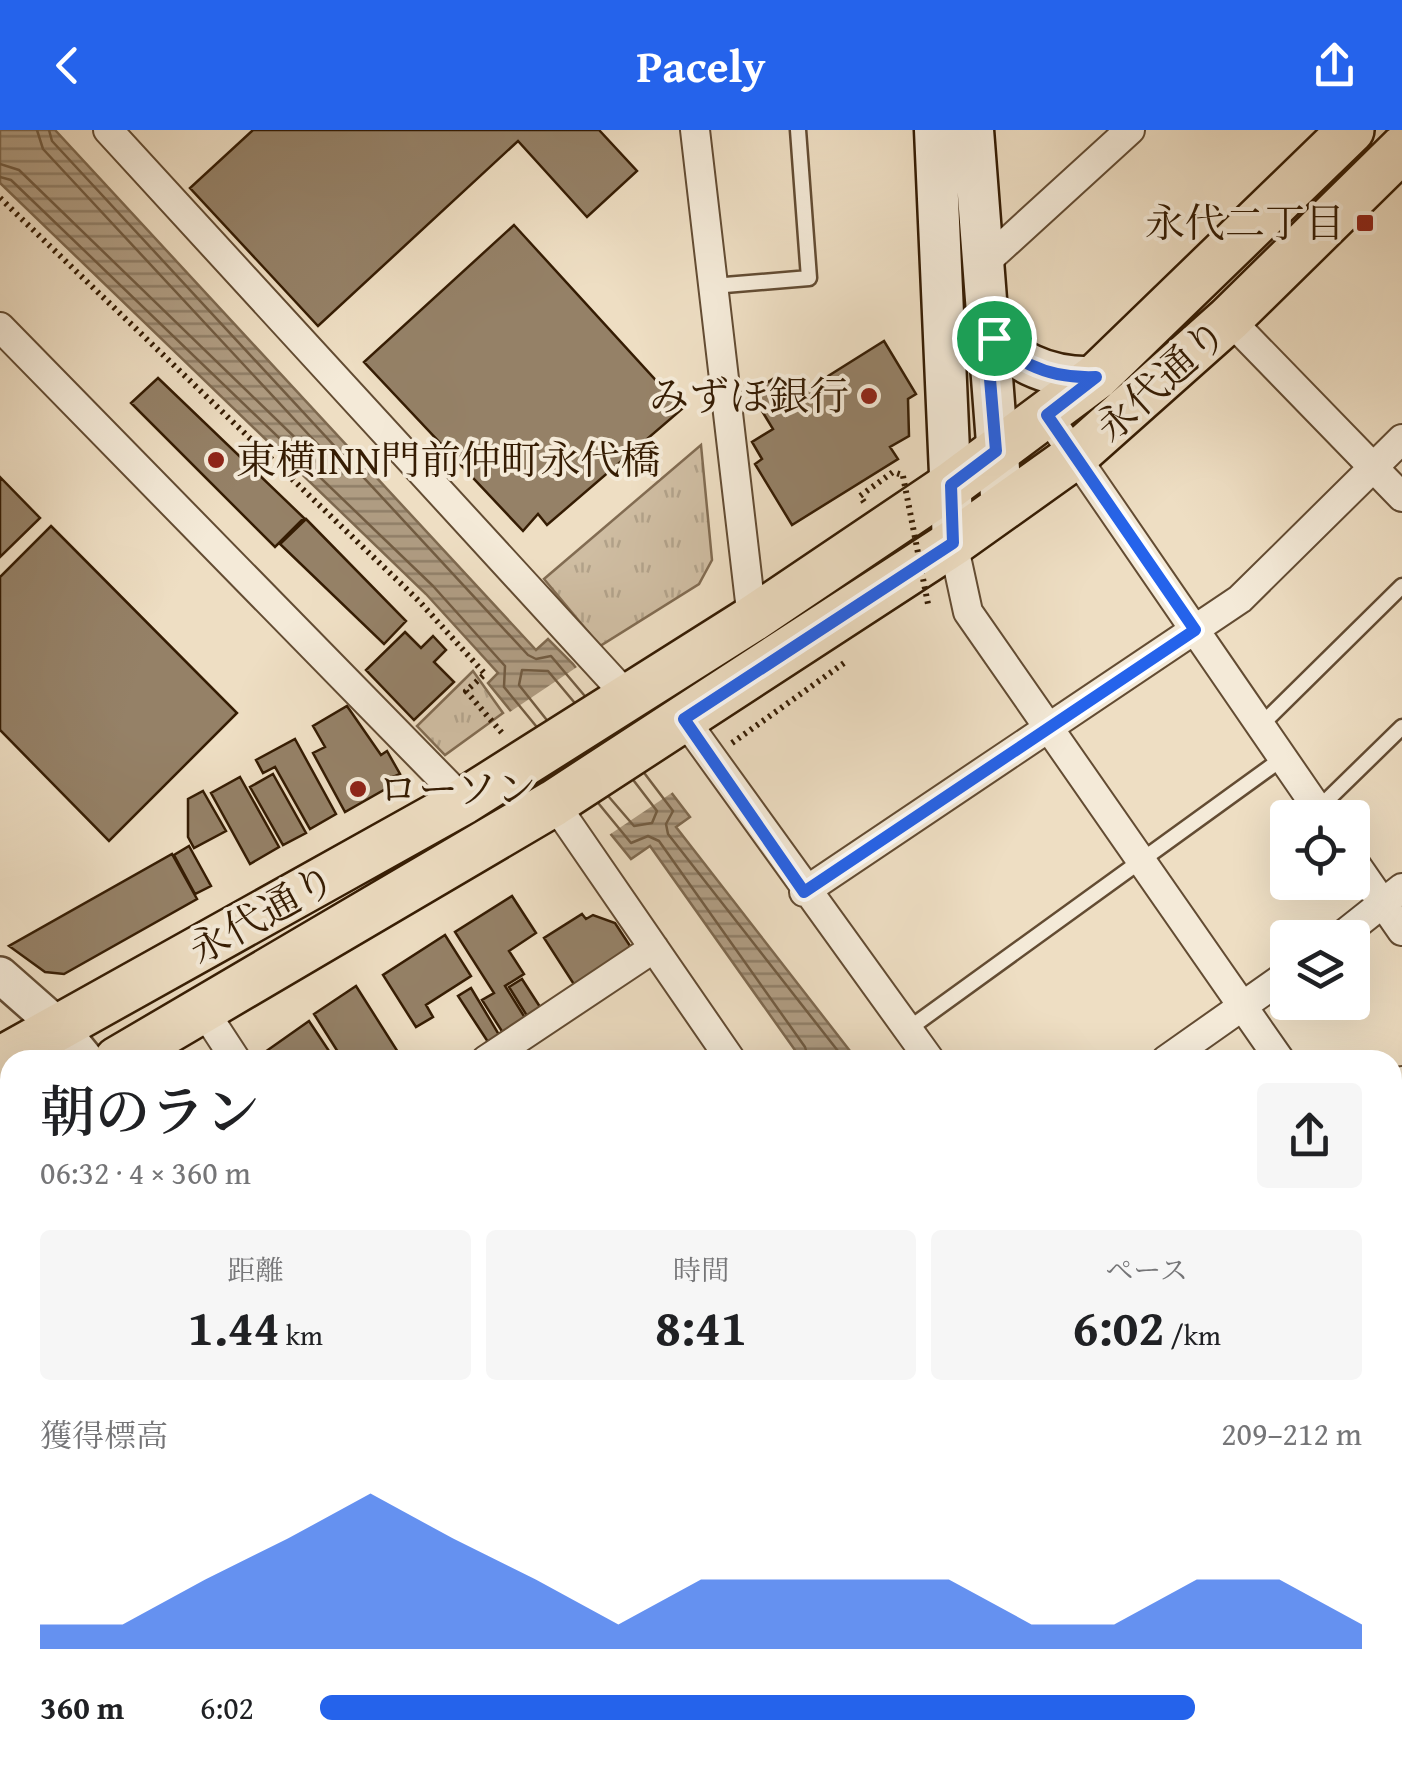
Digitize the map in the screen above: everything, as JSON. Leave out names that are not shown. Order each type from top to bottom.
[{"type":"main road","points":[[935,130],[953,543]]},
{"type":"main road","points":[[972,130],[1002,508]]},
{"type":"main road","name":"永代通り","points":[[45,1050],[72,1044],[464,801],[512,749],[620,703],[951,485],[1096,377],[1351,130]]},
{"type":"main road","name":"永代通り","points":[[135,1050],[562,798],[953,543],[1075,456],[1229,319],[1402,148]]},
{"type":"main road","points":[[985,319],[994,338],[1019,360],[1068,376],[1096,377]]},
{"type":"street","points":[[695,130],[752,619]]},
{"type":"street","points":[[982,265],[1130,130]]},
{"type":"street","points":[[118,134],[620,703]]},
{"type":"street","points":[[1229,319],[1402,496]]},
{"type":"street","points":[[0,327],[464,801]]},
{"type":"street","points":[[1047,415],[1312,800]]},
{"type":"street","points":[[804,892],[1240,599],[1402,439]]},
{"type":"street","points":[[953,543],[968,612],[1273,1050]]},
{"type":"street","points":[[684,719],[804,892],[922,1050]]},
{"type":"street","points":[[562,798],[654,948],[724,1050]]},
{"type":"street","points":[[1370,876],[1393,897],[1402,931]]},
{"type":"street","points":[[1362,920],[1393,897]]},
{"type":"street","points":[[501,1050],[654,948]]},
{"type":"street","points":[[0,975],[72,1044]]},
{"type":"street","points":[[1180,1050],[1270,987]]},
{"type":"street","points":[[204,1011],[229,1050]]},
{"type":"lane","points":[[713,286],[808,278],[798,130]]},
{"type":"lane","points":[[1261,725],[1402,586]]},
{"type":"lane","points":[[1333,800],[1402,727]]},
{"type":"lane","points":[[907,1030],[1141,857],[1283,758]]},
{"type":"path","points":[[0,198],[419,601],[485,674],[466,691],[512,749]]},
{"type":"path","points":[[903,476],[928,604]]},
{"type":"path","points":[[710,758],[848,660]]},
{"type":"green space","points":[[701,445],[712,560],[699,584],[600,646],[544,579]]},
{"type":"green space","points":[[473,671],[503,713],[445,755],[417,726]]},
{"type":"water","points":[[0,130],[55,130],[536,650],[548,639],[573,664],[690,817],[676,827],[849,1050],[795,1050],[650,846],[631,859],[488,683],[498,673],[426,594],[0,183]]},
{"type":"pier","points":[[580,665],[676,790],[606,837],[507,714]]},
{"type":"building","points":[[253,130],[599,130],[637,171],[587,217],[518,141],[318,326],[190,188]]},
{"type":"building","points":[[514,225],[682,409],[547,525],[538,514],[523,531],[364,362]]},
{"type":"building","points":[[884,341],[916,394],[908,399],[909,436],[890,447],[898,459],[792,525],[755,464],[762,459],[752,442],[773,429],[751,393],[779,375],[793,398]]},
{"type":"building","name":"東横INN門前仲町永代橋","points":[[158,378],[304,518],[275,547],[131,403]]},
{"type":"building","points":[[0,477],[40,518],[0,557]]},
{"type":"building","points":[[306,519],[406,621],[384,644],[280,544]]},
{"type":"building","points":[[51,526],[237,713],[109,841],[0,730],[0,577]]},
{"type":"building","points":[[405,632],[421,648],[433,636],[446,650],[434,662],[454,682],[414,720],[366,670]]},
{"type":"building","points":[[347,706],[381,755],[387,751],[400,774],[393,777],[396,783],[345,812],[313,753],[325,747],[313,726]]},
{"type":"building","points":[[295,739],[336,814],[310,829],[275,767],[263,773],[256,760]]},
{"type":"building","points":[[273,774],[306,833],[283,845],[250,787]]},
{"type":"building","points":[[240,777],[279,847],[250,864],[211,793]]},
{"type":"building","points":[[203,791],[226,831],[194,848],[188,837],[188,799]]},
{"type":"building","points":[[189,846],[211,886],[195,894],[174,855]]},
{"type":"building","points":[[172,854],[197,899],[64,974],[45,972],[9,946]]},
{"type":"building","points":[[512,896],[536,933],[509,951],[524,974],[505,986],[527,1021],[505,1036],[482,1000],[494,993],[455,932]]},
{"type":"building","points":[[582,914],[586,919],[593,915],[615,923],[634,952],[577,989],[544,938]]},
{"type":"building","points":[[445,935],[471,976],[426,1005],[433,1017],[416,1027],[383,975]]},
{"type":"building","points":[[522,979],[542,1010],[529,1019],[509,987]]},
{"type":"building","points":[[356,986],[397,1050],[337,1050],[314,1014]]},
{"type":"building","points":[[471,988],[501,1038],[490,1045],[458,996]]},
{"type":"building","points":[[309,1021],[328,1050],[268,1050]]},
{"type":"place","name":"永代二丁目","points":[[1365,223]]},
{"type":"place","name":"みずほ銀行","points":[[869,396]]},
{"type":"place","name":"東横INN門前仲町永代橋","points":[[216,460]]},
{"type":"place","name":"ローソン","points":[[358,789]]},
{"type":"route","points":[[985,319],[994,338],[1010,354],[1031,366],[1068,376],[1096,377],[1047,415],[1195,630],[804,892],[684,719],[953,543],[951,485],[996,451],[985,319]]}]
